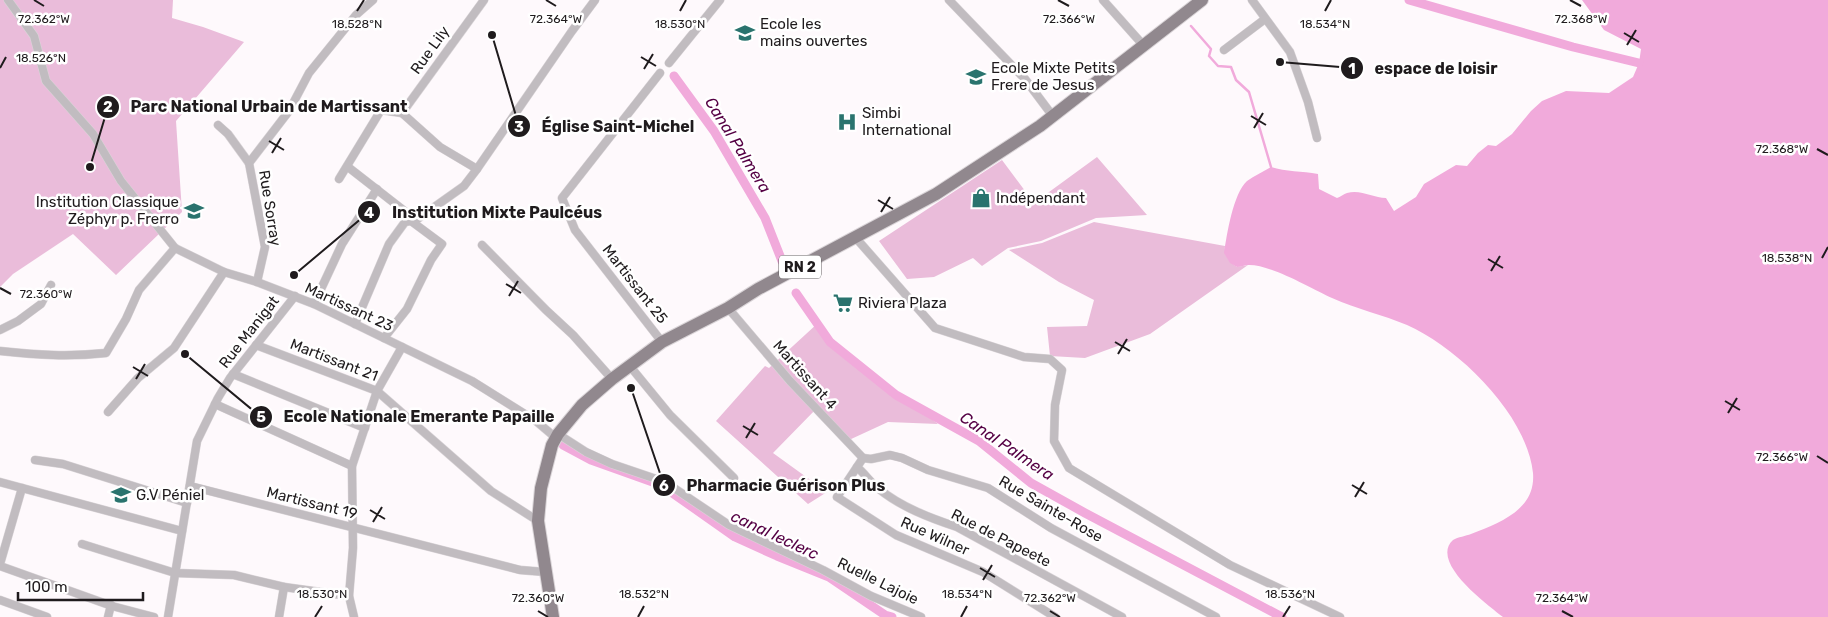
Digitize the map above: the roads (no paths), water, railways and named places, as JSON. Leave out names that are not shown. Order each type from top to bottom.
[{"type":"main road","name":"RN 2","points":[[553,617],[538,521],[541,488],[547,459],[557,436],[582,405],[629,365],[662,342],[936,194],[1040,126],[1144,46],[1195,2]]},
{"type":"street","name":"Martissant 23","points":[[8,0],[34,36],[46,81],[93,134],[121,180],[175,248],[224,272],[257,282],[314,304],[472,381],[557,436]]},
{"type":"street","name":"Rue Sorray","points":[[257,282],[265,247],[249,163],[289,111],[309,73],[356,15],[373,0]]},
{"type":"street","name":"Rue Lily","points":[[402,113],[484,0]]},
{"type":"street","points":[[355,324],[389,244],[405,222],[413,220],[464,186],[595,0]]},
{"type":"street","points":[[669,63],[720,0]]},
{"type":"street","points":[[949,0],[1025,79],[1052,115]]},
{"type":"street","points":[[1103,0],[1144,46]]},
{"type":"street","points":[[1252,0],[1290,52],[1308,102],[1317,138]]},
{"type":"street","points":[[1224,50],[1265,19]]},
{"type":"street","name":"Martissant 25","points":[[660,74],[562,198],[575,230],[662,342]]},
{"type":"street","points":[[339,179],[381,110],[402,113],[440,147],[477,169]]},
{"type":"street","points":[[218,125],[228,134],[249,163]]},
{"type":"street","points":[[348,167],[442,244],[431,260],[407,309],[384,338]]},
{"type":"street","points":[[314,304],[342,244],[377,189]]},
{"type":"street","points":[[855,237],[935,328],[1024,358],[1050,360],[1062,370],[1055,405],[1054,441],[1069,468],[1230,565],[1340,617]]},
{"type":"street","points":[[482,245],[573,335],[612,379]]},
{"type":"street","points":[[0,351],[52,356],[106,353],[126,319],[139,290],[175,248]]},
{"type":"street","points":[[108,412],[138,378],[174,348],[224,272]]},
{"type":"street","points":[[0,330],[18,321],[41,304],[50,285]]},
{"type":"street","name":"Rue Manigat","points":[[168,617],[197,441],[215,404],[233,374],[295,296]]},
{"type":"street","name":"Martissant 4","points":[[728,308],[790,381],[863,458]]},
{"type":"street","name":"Martissant 21","points":[[256,345],[377,391],[491,491],[538,521]]},
{"type":"street","points":[[354,617],[349,596],[353,548],[352,466],[377,391],[402,347]]},
{"type":"street","points":[[629,365],[670,415],[734,478]]},
{"type":"street","points":[[233,374],[365,428]]},
{"type":"street","points":[[215,404],[352,466]]},
{"type":"street","name":"Ruelle Lajoie","points":[[557,436],[612,464],[664,482],[729,525],[872,596],[921,617]]},
{"type":"street","name":"Rue Sainte-Rose","points":[[863,458],[890,455],[902,458],[928,470],[988,488],[1051,528],[1216,617]]},
{"type":"street","points":[[858,467],[863,458]]},
{"type":"street","points":[[35,460],[63,464],[187,503]]},
{"type":"street","name":"Rue Wilner","points":[[858,467],[836,497],[896,535],[983,572],[1056,617]]},
{"type":"street","name":"Rue de Papeete","points":[[858,467],[879,489],[896,501],[936,520],[957,527],[1122,617]]},
{"type":"street","points":[[0,482],[182,531]]},
{"type":"street","name":"Martissant 19","points":[[190,486],[520,570],[545,572]]},
{"type":"street","points":[[22,488],[0,565],[111,605],[154,617]]},
{"type":"street","points":[[82,544],[176,573],[234,575],[284,587],[349,596]]},
{"type":"street","points":[[280,617],[284,587]]},
{"type":"street","points":[[0,600],[47,617]]},
{"type":"street","points":[[108,617],[111,605]]},
{"type":"waterway","points":[[1409,0],[1573,47],[1639,63]]},
{"type":"waterway","points":[[1191,26],[1211,49],[1209,56],[1218,66],[1231,67],[1236,80],[1249,92],[1271,167]]},
{"type":"waterway","name":"Canal Palmera","points":[[674,76],[714,131],[765,218],[782,261]]},
{"type":"waterway","name":"Canal Palmera","points":[[796,293],[830,342],[896,395],[979,441],[1031,483],[1282,617]]},
{"type":"waterway","name":"canal leclerc","points":[[563,445],[591,460],[661,485],[735,537],[829,577],[885,615],[892,617]]},
{"type":"place","name":"Ecole les mains ouvertes","points":[[745,33]]},
{"type":"place","name":"Église Saint-Michel","points":[[492,35]]},
{"type":"place","name":"espace de loisir","points":[[1280,62]]},
{"type":"place","name":"Ecole Mixte Petits Frere de Jesus","points":[[976,77]]},
{"type":"place","name":"Simbi International","points":[[847,122]]},
{"type":"place","name":"Parc National Urbain de Martissant","points":[[90,167]]},
{"type":"place","name":"Indépendant","points":[[981,198]]},
{"type":"place","name":"Institution Classique Zéphyr p. Frerro","points":[[194,211]]},
{"type":"place","name":"Institution Mixte Paulcéus","points":[[294,275]]},
{"type":"place","name":"Riviera Plaza","points":[[843,303]]},
{"type":"place","name":"Ecole Nationale Emerante Papaille","points":[[185,354]]},
{"type":"place","name":"Pharmacie Guérison Plus","points":[[631,388]]},
{"type":"place","name":"G.V Péniel","points":[[121,495]]}]
